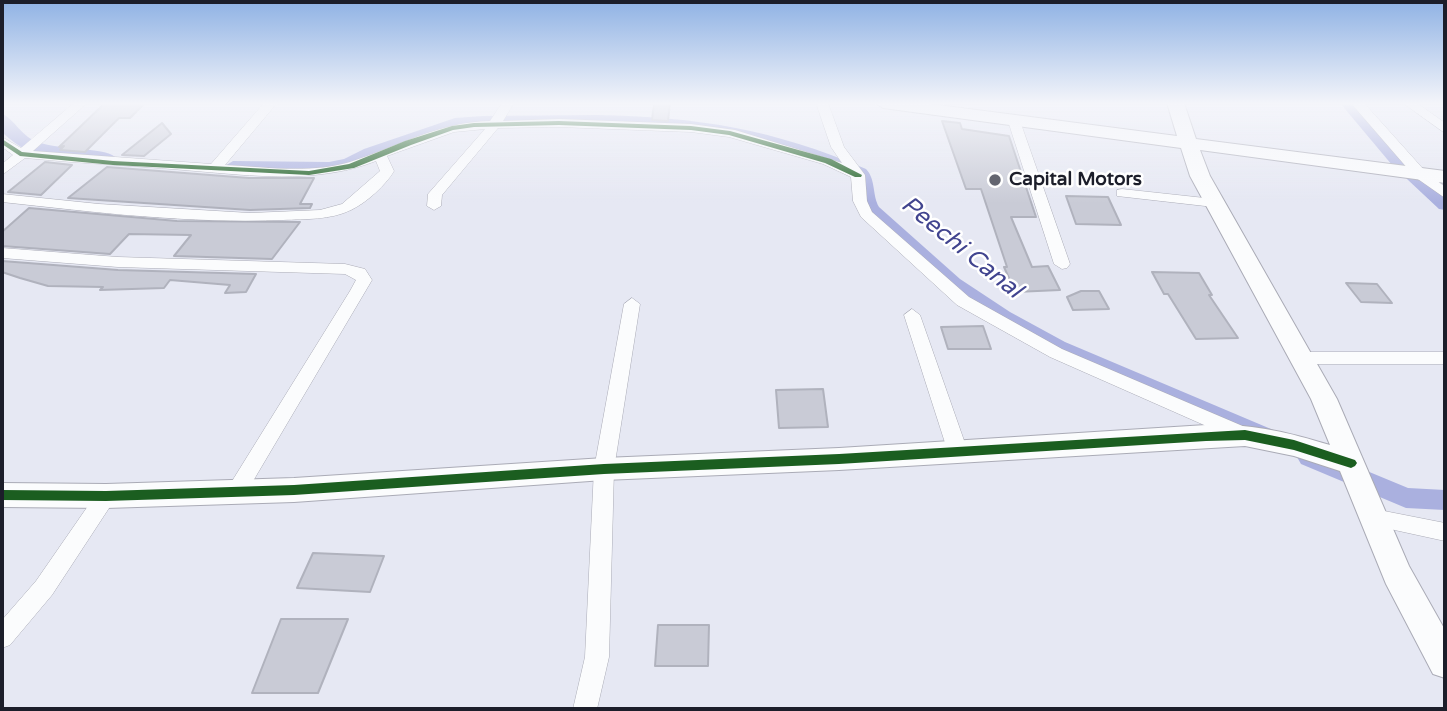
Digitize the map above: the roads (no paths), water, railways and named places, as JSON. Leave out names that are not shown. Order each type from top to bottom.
[{"type":"street","points":[[2,172],[41,136]]},
{"type":"street","points":[[214,169],[242,136]]},
{"type":"street","points":[[2,141],[22,152],[214,169],[309,173],[351,166],[429,136]]},
{"type":"street","points":[[434,206],[435,194],[486,136]]},
{"type":"street","points":[[741,136],[854,169]]},
{"type":"street","points":[[834,136],[838,147],[854,169],[860,201],[866,214],[963,300],[1056,353],[1254,437],[1294,445],[1445,532]]},
{"type":"street","points":[[1019,136],[1062,264]]},
{"type":"street","points":[[1125,136],[1445,177]]},
{"type":"street","points":[[1186,136],[1214,203],[1259,277],[1324,399],[1397,573],[1445,662]]},
{"type":"street","points":[[1383,136],[1411,173],[1445,194]]},
{"type":"street","points":[[2,198],[99,208],[250,217],[320,214],[347,207],[383,178],[387,171],[380,154]]},
{"type":"street","points":[[1122,193],[1214,203]]},
{"type":"street","points":[[2,253],[118,262],[345,269],[359,273],[363,280],[358,291],[236,492]]},
{"type":"street","points":[[585,709],[597,657],[604,469],[632,304]]},
{"type":"street","points":[[912,315],[957,449]]},
{"type":"street","points":[[1303,358],[1445,358]]},
{"type":"street","points":[[2,495],[106,496],[236,492],[604,469],[839,459],[957,449],[1254,437]]},
{"type":"street","points":[[2,637],[44,588],[106,496]]},
{"type":"waterway","name":"Peechi Canal","points":[[16,136],[47,151],[107,157]]},
{"type":"waterway","name":"Peechi Canal","points":[[233,166],[329,167],[349,163],[370,152],[416,136]]},
{"type":"waterway","name":"Peechi Canal","points":[[757,136],[860,172],[864,176],[865,197],[872,210],[953,283],[1003,317],[1058,347],[1270,438]]},
{"type":"waterway","name":"Peechi Canal","points":[[1376,136],[1398,162],[1445,205]]},
{"type":"waterway","name":"Peechi Canal","points":[[1309,457],[1406,498],[1445,500]]},
{"type":"place","name":"Capital Motors","points":[[995,180]]}]
